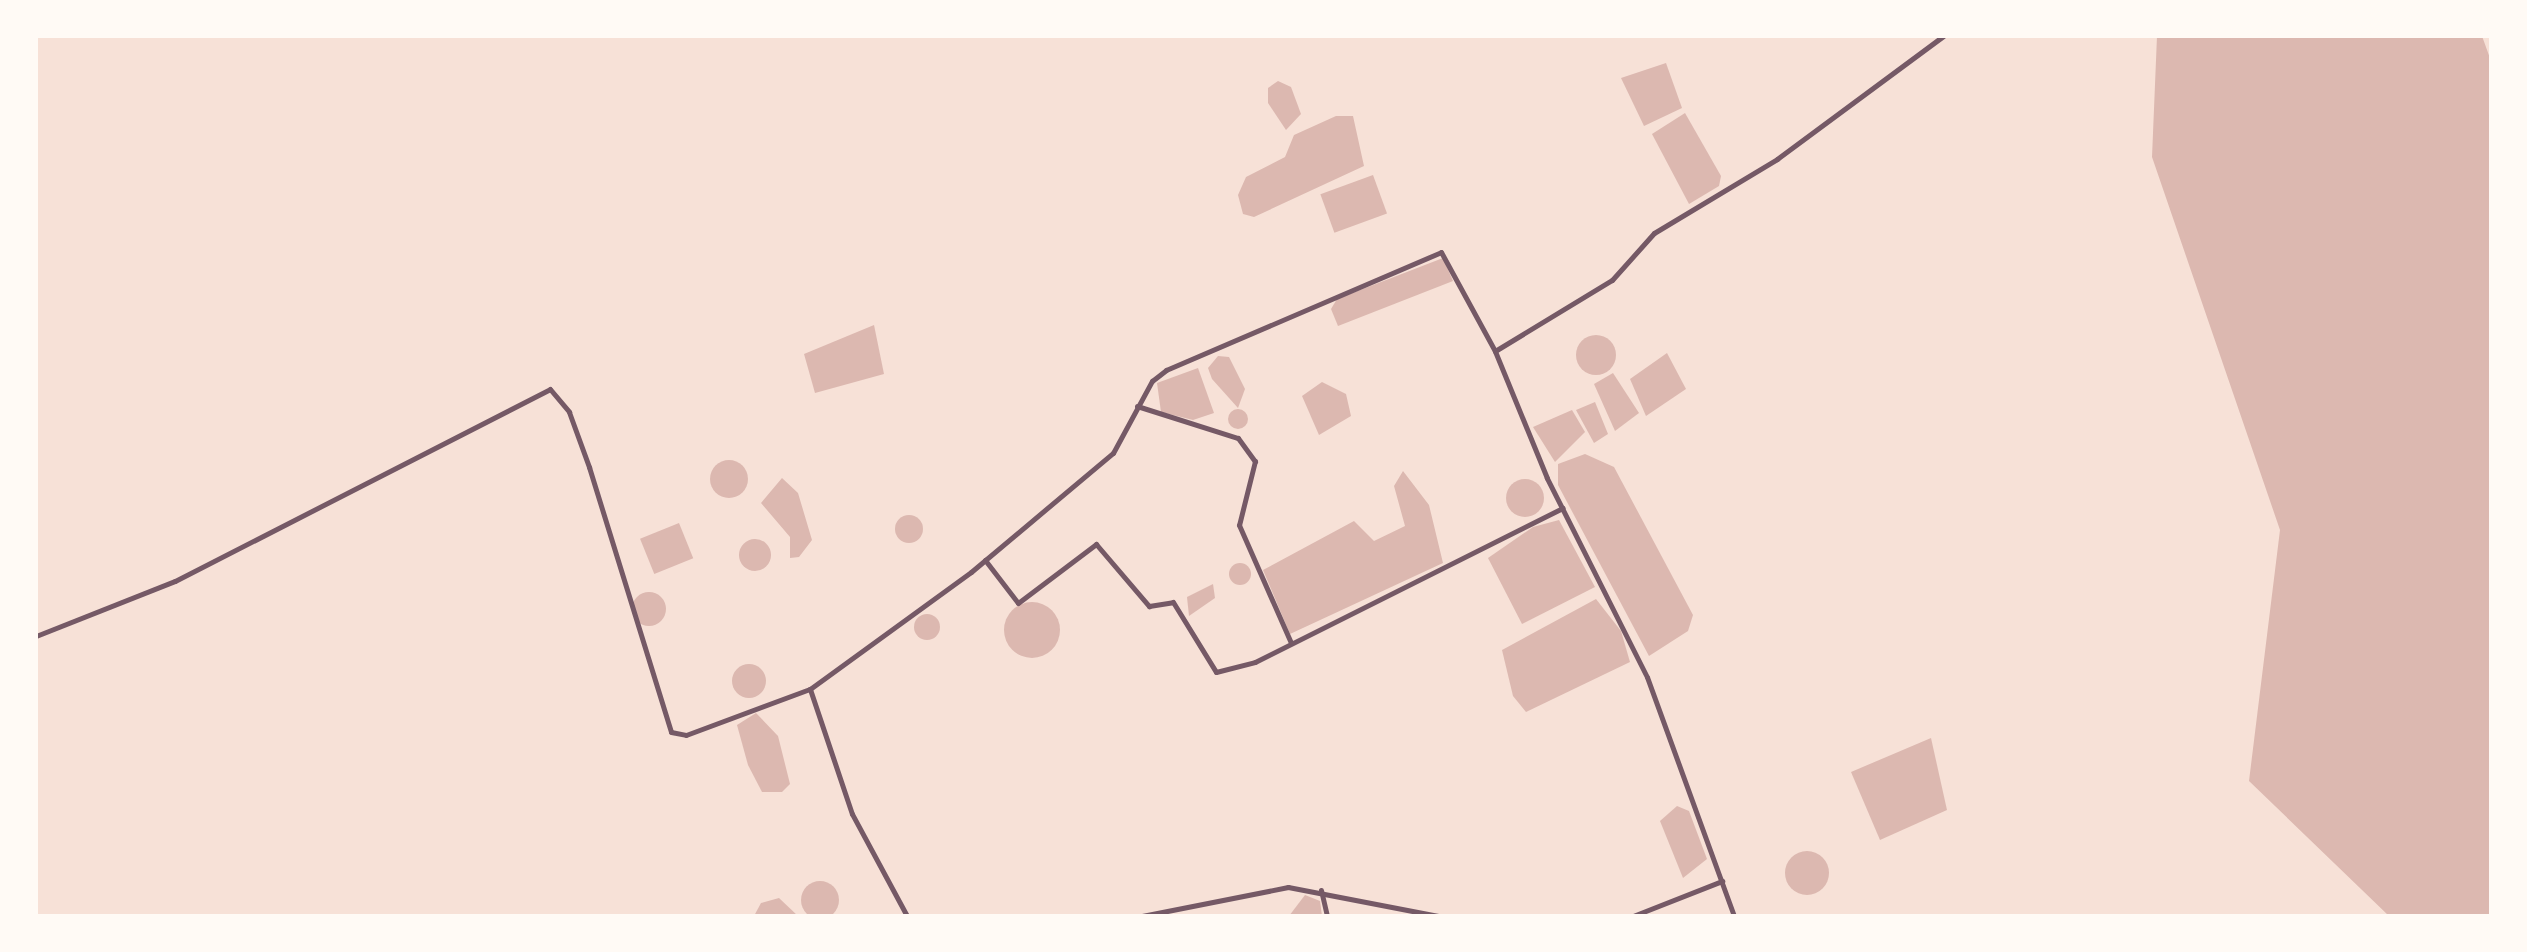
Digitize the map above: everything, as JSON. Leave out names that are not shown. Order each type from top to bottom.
[{"type":"street","points":[[1495,351],[1612,280],[1654,233],[1777,159],[1943,36]]},
{"type":"street","points":[[36,636],[175,581],[550,389],[569,412],[589,467],[671,732],[686,735],[810,689],[985,560],[1113,453],[1137,406],[1166,370],[1441,252],[1495,351],[1563,508],[1647,677],[1734,916]]},
{"type":"street","points":[[1137,406],[1238,438],[1255,461],[1239,525],[1291,643]]},
{"type":"street","points":[[985,560],[1018,603],[1096,544],[1149,606],[1173,602],[1216,672],[1291,643],[1563,508]]},
{"type":"street","points":[[810,689],[852,814],[907,916]]},
{"type":"street","points":[[1633,916],[1722,881]]},
{"type":"street","points":[[1142,916],[1258,888],[1320,889],[1438,916]]},
{"type":"street","points":[[1320,889],[1327,916]]},
{"type":"shaded area","points":[[2157,36],[2482,36],[2491,61],[2491,916],[2389,916],[2249,781],[2280,530],[2152,157]]},
{"type":"shaded area","points":[[1666,63],[1682,108],[1644,126],[1621,78]]},
{"type":"shaded area","points":[[1278,81],[1291,87],[1301,114],[1286,130],[1268,103],[1268,88]]},
{"type":"shaded area","points":[[1685,113],[1721,176],[1719,186],[1689,204],[1652,134]]},
{"type":"shaded area","points":[[1336,116],[1353,116],[1364,166],[1254,217],[1243,214],[1238,195],[1246,177],[1285,157],[1294,135]]},
{"type":"shaded area","points":[[1373,175],[1387,214],[1334,233],[1320,194]]},
{"type":"shaded area","points":[[1443,258],[1453,281],[1338,326],[1331,309],[1337,299]]},
{"type":"shaded area","points":[[874,325],[884,374],[815,393],[804,354]]},
{"type":"shaded area","points":[[1596,335],[1610,341],[1616,355],[1610,369],[1596,375],[1582,369],[1576,355],[1582,341]]},
{"type":"shaded area","points":[[1667,353],[1686,389],[1646,416],[1630,379]]},
{"type":"shaded area","points":[[1218,356],[1229,357],[1245,389],[1238,408],[1212,379],[1208,368]]},
{"type":"shaded area","points":[[1198,368],[1214,413],[1193,420],[1161,412],[1157,383]]},
{"type":"shaded area","points":[[1613,373],[1639,413],[1615,431],[1594,384]]},
{"type":"shaded area","points":[[1322,382],[1346,394],[1351,416],[1319,435],[1302,396]]},
{"type":"shaded area","points":[[1595,402],[1608,434],[1594,443],[1576,410]]},
{"type":"shaded area","points":[[1238,409],[1245,412],[1248,419],[1245,426],[1238,429],[1231,426],[1228,419],[1231,412]]},
{"type":"shaded area","points":[[1572,410],[1585,432],[1555,462],[1533,427]]},
{"type":"shaded area","points":[[1585,454],[1614,467],[1693,615],[1688,631],[1649,656],[1558,485],[1558,464]]},
{"type":"shaded area","points":[[729,460],[742,466],[748,479],[742,492],[729,498],[716,492],[710,479],[716,466]]},
{"type":"shaded area","points":[[1403,471],[1429,505],[1443,563],[1290,634],[1263,570],[1354,521],[1374,541],[1405,526],[1394,486]]},
{"type":"shaded area","points":[[782,478],[798,493],[812,540],[799,557],[790,558],[790,537],[761,503]]},
{"type":"shaded area","points":[[1525,479],[1539,484],[1544,498],[1539,512],[1525,517],[1511,512],[1506,498],[1511,484]]},
{"type":"shaded area","points":[[909,515],[919,519],[923,529],[919,539],[909,543],[899,539],[895,529],[899,519]]},
{"type":"shaded area","points":[[1559,520],[1595,587],[1522,624],[1488,558],[1533,527]]},
{"type":"shaded area","points":[[679,523],[693,558],[654,574],[640,539]]},
{"type":"shaded area","points":[[755,539],[766,544],[771,555],[766,566],[755,571],[744,566],[739,555],[744,544]]},
{"type":"shaded area","points":[[1240,563],[1248,566],[1251,574],[1248,582],[1240,585],[1232,582],[1229,574],[1232,566]]},
{"type":"shaded area","points":[[1213,584],[1215,598],[1189,616],[1187,597]]},
{"type":"shaded area","points":[[649,592],[661,597],[666,609],[661,621],[649,626],[637,621],[632,609],[637,597]]},
{"type":"shaded area","points":[[1596,599],[1621,631],[1630,662],[1526,712],[1513,696],[1502,650]]},
{"type":"shaded area","points":[[1032,602],[1052,610],[1060,630],[1052,650],[1032,658],[1012,650],[1004,630],[1012,610]]},
{"type":"shaded area","points":[[927,614],[936,618],[940,627],[936,636],[927,640],[918,636],[914,627],[918,618]]},
{"type":"shaded area","points":[[749,664],[761,669],[766,681],[761,693],[749,698],[737,693],[732,681],[737,669]]},
{"type":"shaded area","points":[[756,713],[778,736],[790,784],[782,792],[762,792],[748,765],[737,725]]},
{"type":"shaded area","points":[[1931,738],[1947,810],[1880,840],[1851,772]]},
{"type":"shaded area","points":[[1677,806],[1689,811],[1707,859],[1683,878],[1660,821]]},
{"type":"shaded area","points":[[1807,851],[1822,858],[1829,873],[1822,888],[1807,895],[1792,888],[1785,873],[1792,858]]},
{"type":"shaded area","points":[[820,881],[834,886],[839,900],[834,914],[820,919],[806,914],[801,900],[806,886]]},
{"type":"shaded area","points":[[1305,895],[1320,901],[1322,916],[1289,916]]},
{"type":"shaded area","points":[[779,898],[798,916],[754,916],[761,903]]}]
